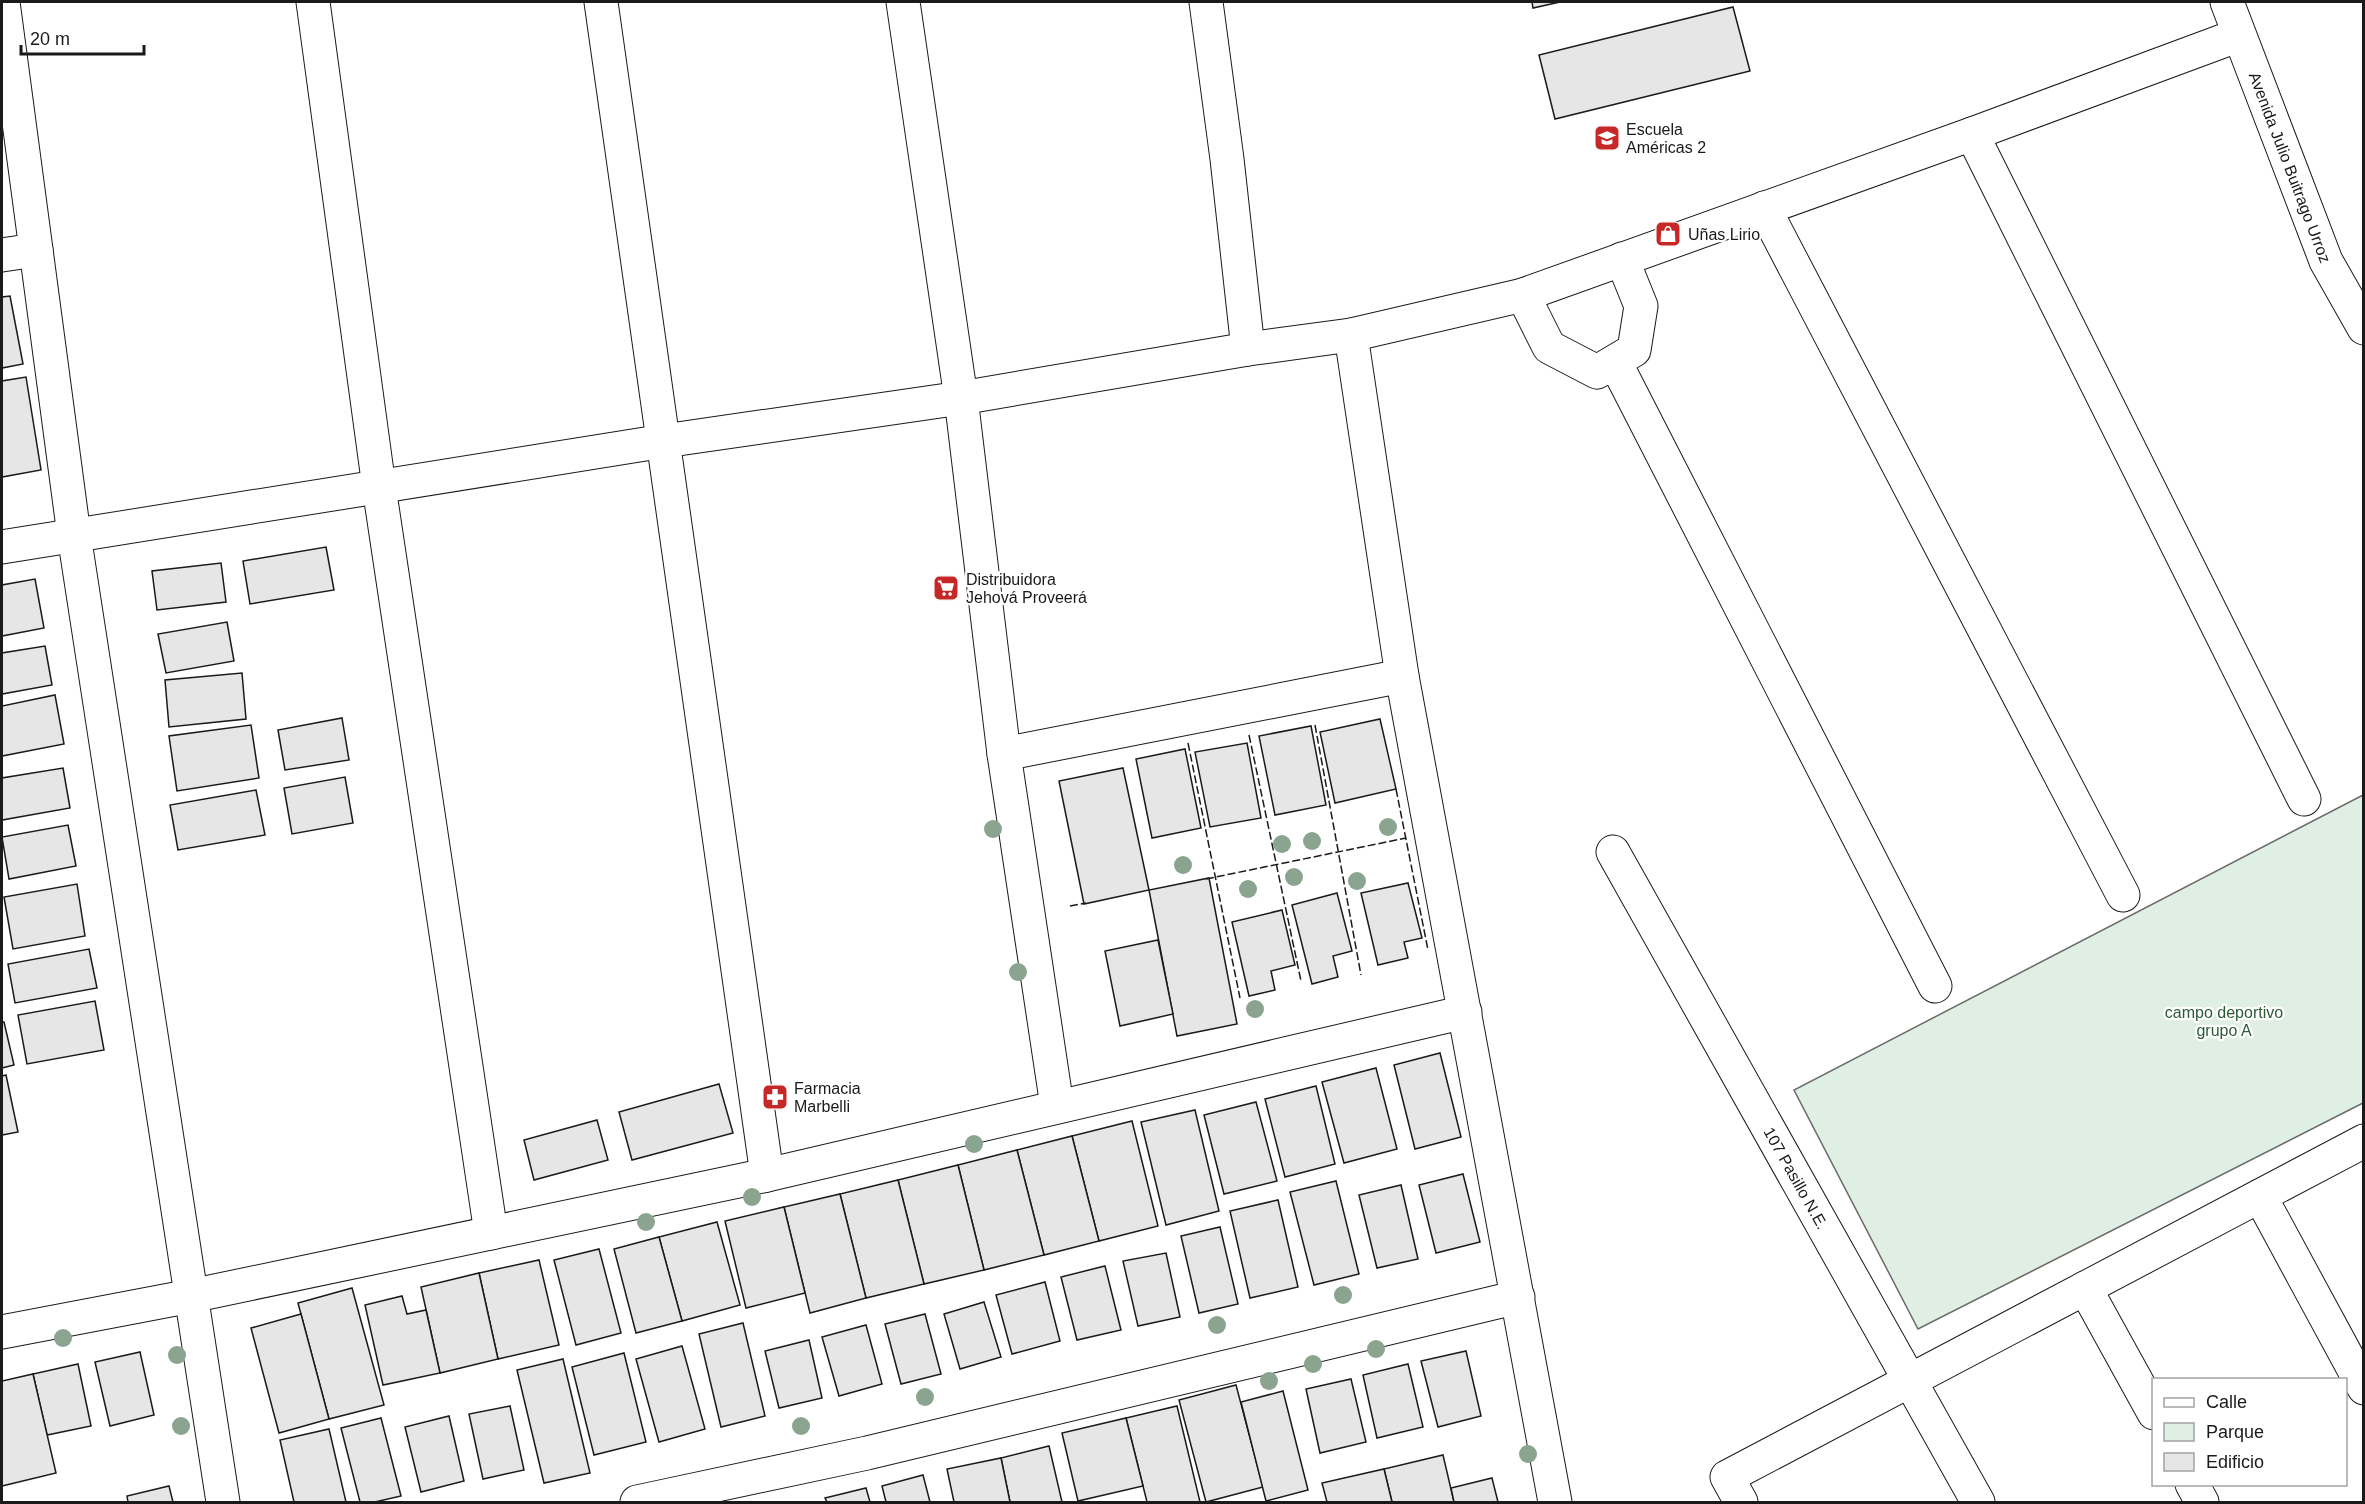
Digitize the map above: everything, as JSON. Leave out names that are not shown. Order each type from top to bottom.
[{"type":"street","points":[[3,2],[74,535],[223,1503]]},
{"type":"street","points":[[313,2],[379,487],[490,1233]]},
{"type":"street","points":[[601,2],[767,1174]]},
{"type":"street","points":[[903,2],[961,398],[1004,754],[1057,1106]]},
{"type":"street","points":[[1206,2],[1227,159],[1248,349]]},
{"type":"street","name":"Avenida Julio Buitrago Urroz","points":[[2227,2],[2326,261],[2364,328]]},
{"type":"street","points":[[2,547],[664,441],[961,398],[1248,349],[1351,335],[1523,295],[1972,134],[2239,35]]},
{"type":"street","points":[[1972,134],[2304,799]]},
{"type":"street","points":[[1764,208],[2123,895]]},
{"type":"street","points":[[2,255],[36,250]]},
{"type":"street","points":[[1523,295],[1549,347],[1597,372],[1634,350],[1641,306],[1622,259]]},
{"type":"street","points":[[1351,335],[1402,676],[1555,1503]]},
{"type":"street","points":[[1615,362],[1935,986]]},
{"type":"street","points":[[1004,754],[1402,676]]},
{"type":"street","name":"107 Pasillo N.E.","points":[[1613,852],[1911,1379],[1978,1503]]},
{"type":"street","points":[[2,1332],[191,1296],[767,1174],[1465,1012]]},
{"type":"street","points":[[1741,1503],[1727,1477],[2364,1141]]},
{"type":"street","points":[[2260,1196],[2364,1388]]},
{"type":"street","points":[[2085,1288],[2152,1409]]},
{"type":"street","points":[[637,1503],[879,1450],[1518,1297]]},
{"type":"street","points":[[2193,1486],[2202,1503]]},
{"type":"green space","name":"campo deportivo grupo A","points":[[2363,795],[2363,1103],[1918,1329],[1794,1090]]},
{"type":"building","points":[[1532,2],[1560,2],[1533,8]]},
{"type":"building","points":[[1733,7],[1750,71],[1555,119],[1539,55]]},
{"type":"building","points":[[10,296],[23,364],[2,368],[2,297]]},
{"type":"building","points":[[26,377],[41,470],[2,477],[2,381]]},
{"type":"building","points":[[326,547],[334,590],[250,604],[243,561]]},
{"type":"building","points":[[221,563],[226,602],[157,610],[152,571]]},
{"type":"building","points":[[35,579],[44,628],[2,636],[2,585]]},
{"type":"building","points":[[227,622],[234,661],[166,673],[158,634]]},
{"type":"building","points":[[45,646],[52,685],[2,694],[2,653]]},
{"type":"building","points":[[242,673],[246,719],[169,727],[165,680]]},
{"type":"building","points":[[55,695],[64,744],[2,756],[2,706]]},
{"type":"building","points":[[342,718],[349,760],[285,770],[278,730]]},
{"type":"building","points":[[1380,719],[1396,789],[1335,803],[1320,732]]},
{"type":"building","points":[[251,725],[259,778],[177,791],[169,736]]},
{"type":"building","points":[[1311,726],[1326,805],[1275,815],[1259,736]]},
{"type":"building","points":[[1247,743],[1261,818],[1210,827],[1195,752]]},
{"type":"building","points":[[1185,749],[1201,828],[1152,838],[1136,759]]},
{"type":"building","points":[[63,768],[70,808],[2,820],[2,778]]},
{"type":"building","points":[[1123,768],[1149,890],[1084,904],[1059,781]]},
{"type":"building","points":[[345,777],[353,823],[292,834],[284,788]]},
{"type":"building","points":[[256,790],[265,835],[178,850],[170,805]]},
{"type":"building","points":[[68,825],[76,866],[9,879],[2,837]]},
{"type":"building","points":[[1209,878],[1237,1024],[1177,1036],[1149,890]]},
{"type":"building","points":[[1408,883],[1422,938],[1404,942],[1408,958],[1378,965],[1361,893]]},
{"type":"building","points":[[77,884],[85,936],[13,949],[4,897]]},
{"type":"building","points":[[1337,893],[1352,951],[1333,956],[1338,977],[1312,984],[1292,905]]},
{"type":"building","points":[[1282,910],[1295,965],[1271,971],[1275,990],[1249,996],[1232,922]]},
{"type":"building","points":[[1158,940],[1173,1014],[1120,1026],[1105,951]]},
{"type":"building","points":[[89,949],[97,988],[15,1003],[8,964]]},
{"type":"building","points":[[95,1001],[104,1050],[27,1064],[18,1015]]},
{"type":"building","points":[[2,1022],[4,1022],[14,1065],[2,1068]]},
{"type":"building","points":[[1440,1053],[1461,1137],[1415,1149],[1394,1065]]},
{"type":"building","points":[[1376,1068],[1397,1149],[1344,1163],[1322,1082]]},
{"type":"building","points":[[6,1075],[18,1132],[2,1135],[2,1076]]},
{"type":"building","points":[[719,1084],[733,1133],[632,1160],[619,1112]]},
{"type":"building","points":[[1316,1086],[1335,1164],[1285,1177],[1265,1099]]},
{"type":"building","points":[[1256,1102],[1277,1181],[1224,1194],[1204,1115]]},
{"type":"building","points":[[1195,1110],[1219,1211],[1166,1225],[1141,1122]]},
{"type":"building","points":[[597,1120],[608,1160],[534,1180],[524,1140]]},
{"type":"building","points":[[1132,1121],[1158,1226],[1099,1241],[1072,1136]]},
{"type":"building","points":[[1072,1136],[1099,1241],[1044,1255],[1017,1150]]},
{"type":"building","points":[[1017,1150],[1044,1255],[984,1270],[958,1165]]},
{"type":"building","points":[[958,1165],[984,1270],[924,1284],[898,1180]]},
{"type":"building","points":[[1463,1174],[1480,1242],[1436,1253],[1419,1185]]},
{"type":"building","points":[[898,1180],[924,1284],[866,1298],[840,1194]]},
{"type":"building","points":[[1336,1181],[1359,1274],[1314,1285],[1290,1192]]},
{"type":"building","points":[[1401,1185],[1418,1259],[1377,1268],[1359,1195]]},
{"type":"building","points":[[840,1194],[866,1298],[810,1313],[784,1207]]},
{"type":"building","points":[[1278,1200],[1298,1287],[1250,1298],[1230,1211]]},
{"type":"building","points":[[784,1207],[805,1293],[746,1308],[725,1221]]},
{"type":"building","points":[[717,1222],[740,1305],[682,1321],[659,1237]]},
{"type":"building","points":[[1220,1227],[1238,1304],[1199,1313],[1181,1236]]},
{"type":"building","points":[[659,1237],[682,1321],[636,1333],[614,1249]]},
{"type":"building","points":[[599,1249],[621,1333],[576,1345],[554,1260]]},
{"type":"building","points":[[1166,1253],[1180,1317],[1138,1326],[1123,1261]]},
{"type":"building","points":[[539,1260],[559,1345],[498,1359],[479,1273]]},
{"type":"building","points":[[1105,1266],[1121,1330],[1077,1340],[1061,1277]]},
{"type":"building","points":[[479,1273],[498,1359],[440,1373],[421,1287]]},
{"type":"building","points":[[1045,1282],[1060,1341],[1012,1354],[996,1295]]},
{"type":"building","points":[[352,1288],[384,1405],[329,1419],[298,1303]]},
{"type":"building","points":[[402,1296],[407,1314],[426,1310],[440,1373],[383,1385],[365,1305]]},
{"type":"building","points":[[984,1302],[1001,1357],[960,1369],[944,1314]]},
{"type":"building","points":[[301,1314],[329,1419],[279,1433],[251,1328]]},
{"type":"building","points":[[925,1314],[941,1374],[901,1384],[885,1324]]},
{"type":"building","points":[[743,1323],[765,1416],[721,1427],[699,1334]]},
{"type":"building","points":[[866,1325],[882,1384],[839,1396],[822,1337]]},
{"type":"building","points":[[809,1340],[822,1398],[779,1408],[765,1351]]},
{"type":"building","points":[[682,1346],[705,1429],[659,1442],[636,1359]]},
{"type":"building","points":[[1466,1351],[1481,1416],[1438,1427],[1421,1361]]},
{"type":"building","points":[[140,1352],[154,1415],[110,1426],[95,1362]]},
{"type":"building","points":[[624,1353],[646,1442],[594,1455],[572,1367]]},
{"type":"building","points":[[563,1359],[590,1473],[544,1483],[517,1370]]},
{"type":"building","points":[[78,1364],[91,1426],[47,1435],[33,1374]]},
{"type":"building","points":[[1408,1364],[1423,1427],[1377,1438],[1363,1375]]},
{"type":"building","points":[[33,1374],[56,1473],[2,1486],[2,1381]]},
{"type":"building","points":[[1351,1379],[1366,1442],[1320,1453],[1306,1389]]},
{"type":"building","points":[[1236,1385],[1263,1487],[1206,1502],[1179,1400]]},
{"type":"building","points":[[1283,1391],[1308,1490],[1266,1501],[1241,1402]]},
{"type":"building","points":[[510,1406],[524,1470],[483,1479],[469,1414]]},
{"type":"building","points":[[1177,1406],[1200,1502],[1147,1502],[1126,1418]]},
{"type":"building","points":[[449,1416],[464,1481],[421,1492],[405,1427]]},
{"type":"building","points":[[381,1418],[401,1496],[375,1502],[360,1502],[341,1428]]},
{"type":"building","points":[[1126,1418],[1143,1486],[1078,1501],[1062,1433]]},
{"type":"building","points":[[329,1429],[346,1502],[294,1502],[280,1440]]},
{"type":"building","points":[[1049,1446],[1062,1502],[1010,1502],[1001,1458]]},
{"type":"building","points":[[1443,1455],[1454,1502],[1392,1502],[1384,1469]]},
{"type":"building","points":[[1001,1458],[1010,1502],[954,1502],[947,1469]]},
{"type":"building","points":[[1384,1469],[1392,1502],[1327,1502],[1322,1483]]},
{"type":"building","points":[[923,1475],[930,1502],[886,1502],[882,1486]]},
{"type":"building","points":[[1492,1478],[1498,1502],[1454,1502],[1451,1488]]},
{"type":"building","points":[[169,1486],[173,1502],[128,1502],[127,1496]]},
{"type":"building","points":[[866,1488],[870,1502],[827,1502],[825,1498]]},
{"type":"fence","points":[[1315,725],[1361,975]]},
{"type":"fence","points":[[1249,735],[1301,981]]},
{"type":"fence","points":[[1188,743],[1240,998]]},
{"type":"fence","points":[[1396,789],[1428,950]]},
{"type":"fence","points":[[1206,879],[1406,838]]},
{"type":"fence","points":[[1070,906],[1086,903]]},
{"type":"place","name":"Escuela Américas 2","points":[[1607,138]]},
{"type":"place","name":"Uñas Lirio","points":[[1668,234]]},
{"type":"place","name":"Distribuidora Jehová Proveerá","points":[[946,588]]},
{"type":"place","name":"Farmacia Marbelli","points":[[775,1097]]}]
